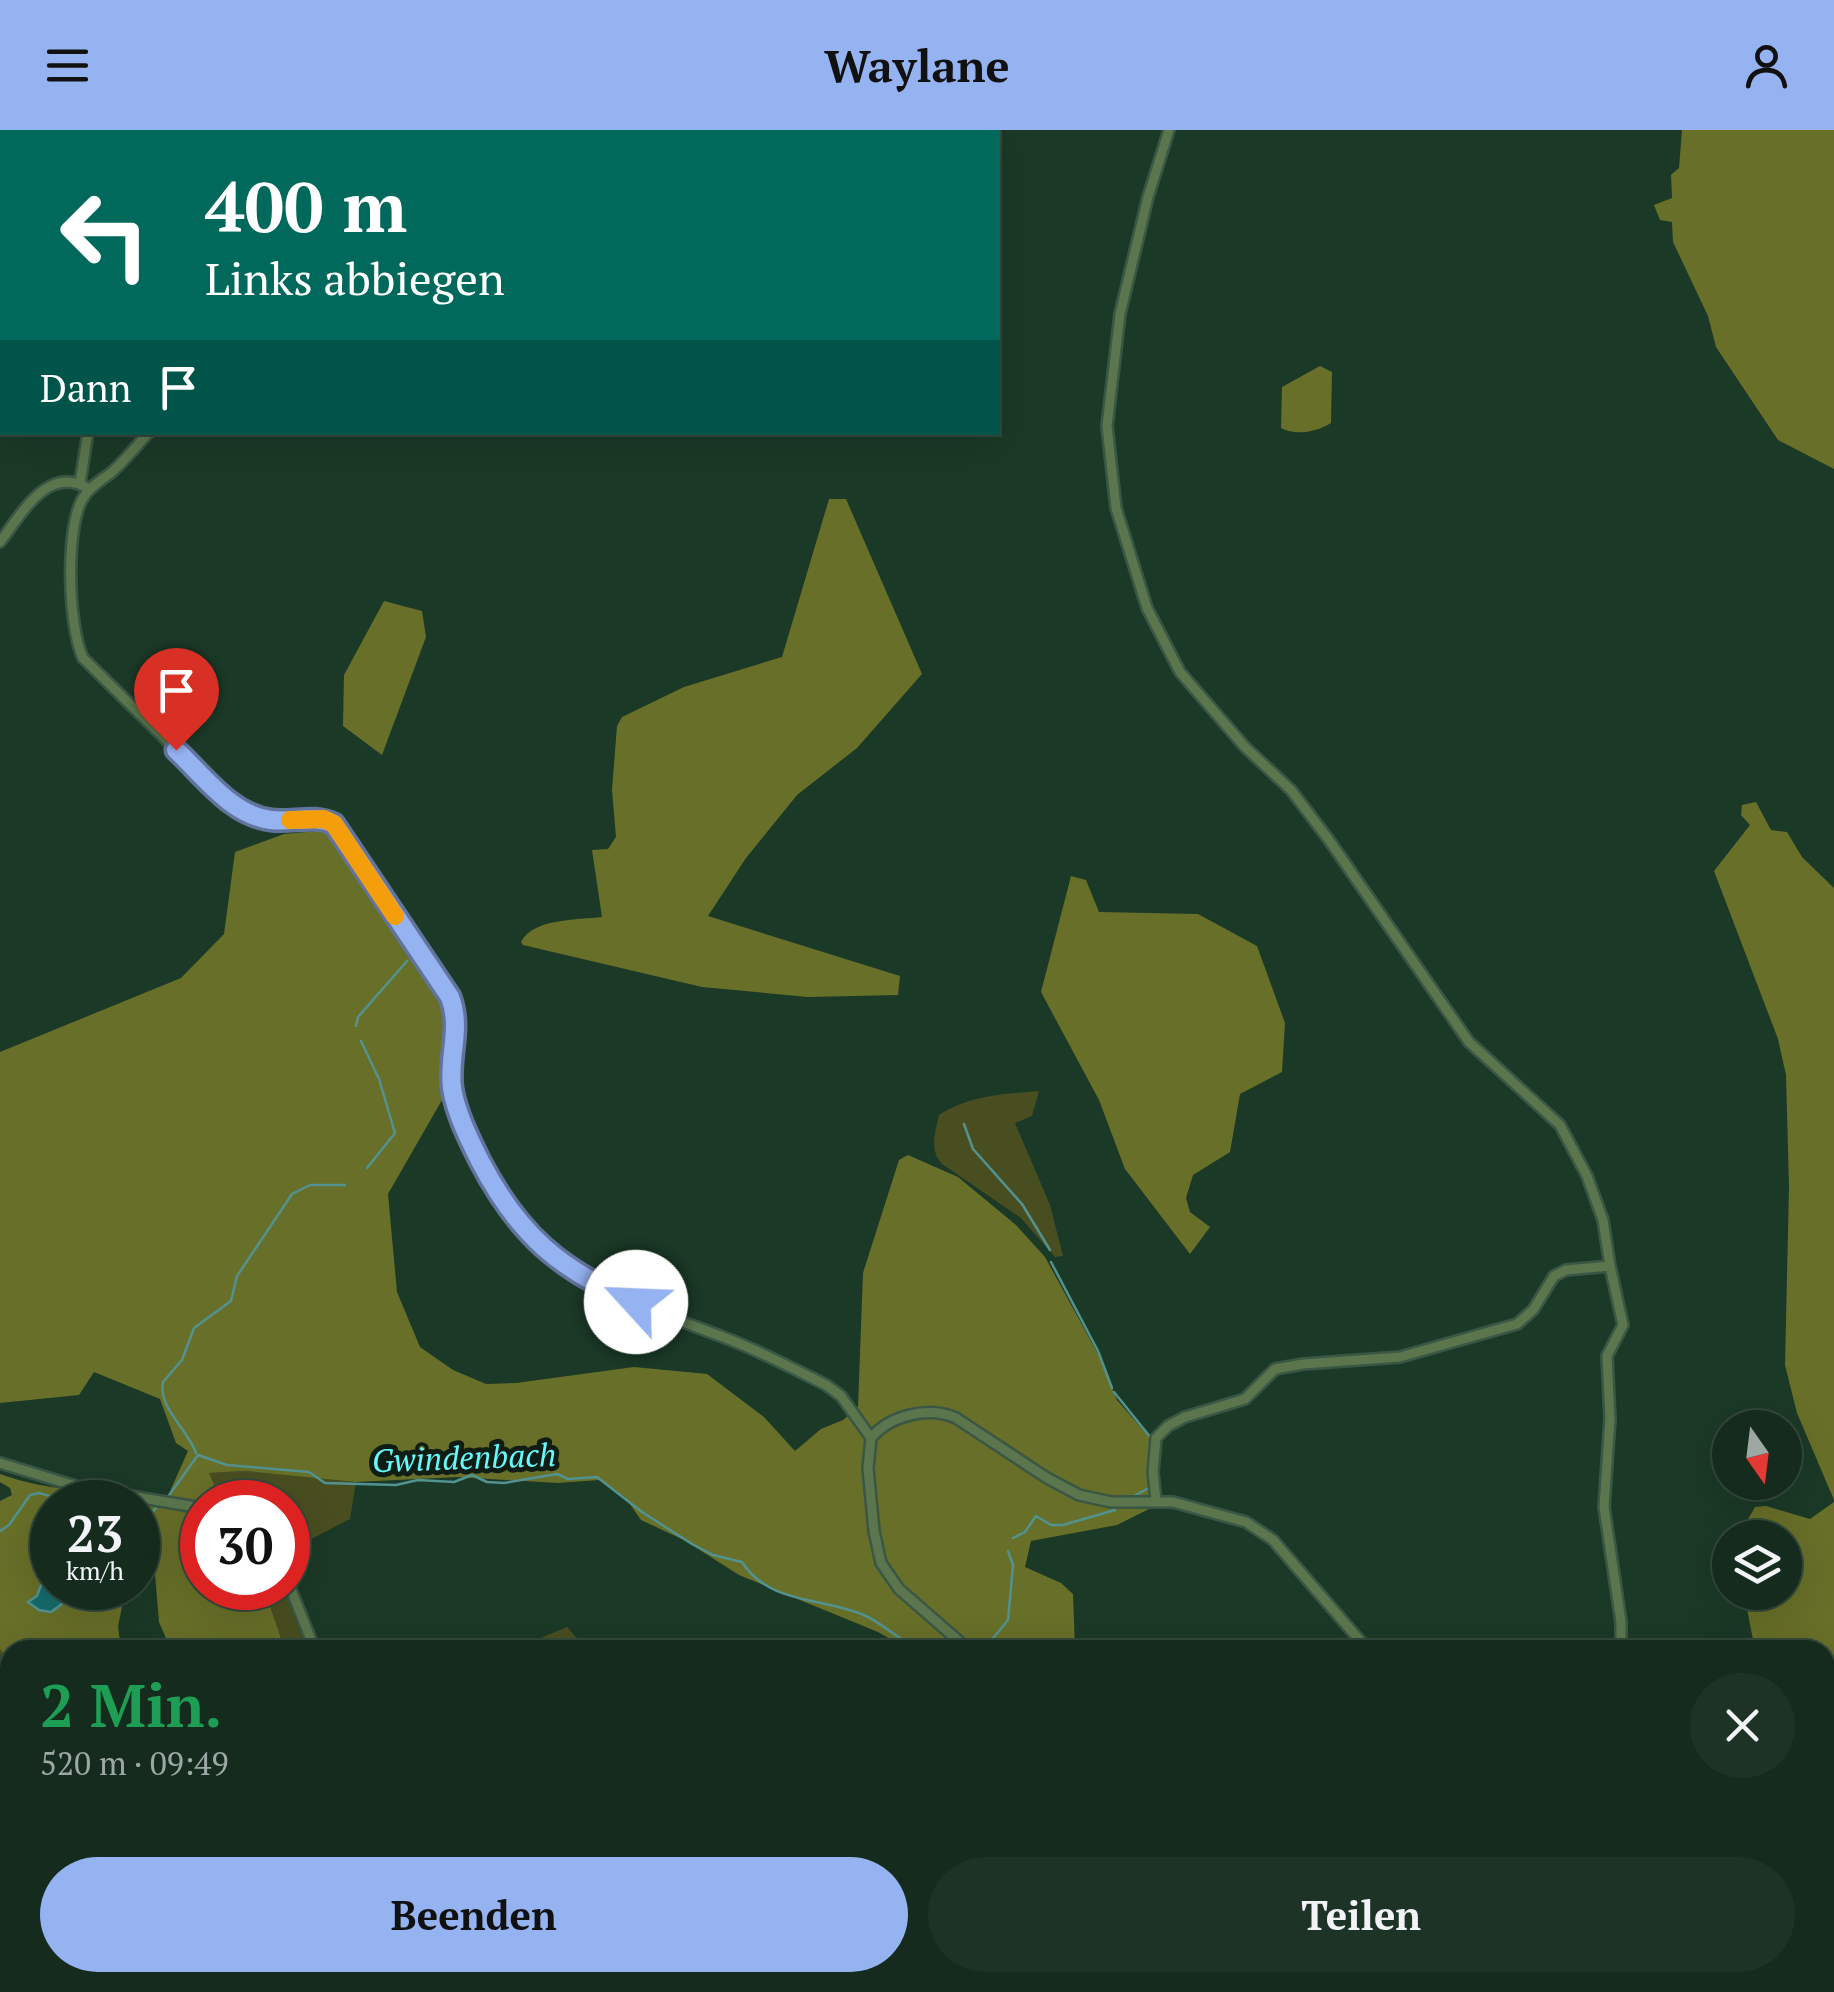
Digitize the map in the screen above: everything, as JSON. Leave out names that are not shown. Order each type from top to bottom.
[{"type":"street","points":[[1169,130],[1148,197],[1120,314],[1107,426],[1116,508],[1147,608],[1180,672],[1245,747],[1291,790],[1330,840],[1469,1042],[1560,1125],[1587,1176],[1603,1220],[1624,1325],[1608,1356],[1610,1419],[1604,1506],[1621,1640]]},
{"type":"street","points":[[88,435],[84,486],[71,550],[71,591],[83,658],[210,783],[246,813],[284,821],[324,819],[340,831],[450,997],[457,1027],[452,1080],[455,1100],[474,1150],[518,1224],[545,1251],[592,1282],[826,1385],[841,1396],[871,1438]]},
{"type":"street","points":[[0,542],[34,496],[48,484],[84,486],[114,470],[146,435]]},
{"type":"street","points":[[1156,1502],[1156,1438],[1168,1426],[1245,1399],[1276,1370],[1303,1364],[1400,1357],[1517,1324],[1533,1310],[1554,1276],[1566,1270],[1610,1266]]},
{"type":"street","points":[[958,1640],[899,1589],[881,1563],[876,1545],[868,1468],[871,1438],[881,1428],[922,1413],[942,1413],[972,1428],[1069,1491],[1100,1500],[1156,1502],[1226,1514],[1262,1531],[1359,1640]]},
{"type":"street","points":[[0,1462],[82,1488],[180,1504]]},
{"type":"street","points":[[300,1610],[312,1640]]},
{"type":"green space","points":[[1682,130],[1834,130],[1834,469],[1778,440],[1716,347],[1708,316],[1673,242],[1672,222],[1660,220],[1654,205],[1672,198],[1671,175],[1679,168]]},
{"type":"green space","points":[[1320,366],[1332,372],[1331,423],[1306,432],[1281,428],[1282,387]]},
{"type":"green space","points":[[829,499],[846,499],[922,674],[857,748],[797,795],[746,858],[708,916],[900,976],[898,995],[808,997],[702,987],[523,945],[527,934],[546,924],[602,917],[592,850],[608,849],[616,837],[612,790],[617,726],[622,717],[684,687],[782,657]]},
{"type":"green space","points":[[384,601],[422,611],[426,637],[382,755],[343,726],[344,675]]},
{"type":"green space","points":[[1756,802],[1771,830],[1787,832],[1802,857],[1834,888],[1834,1500],[1802,1425],[1802,1410],[1796,1410],[1785,1365],[1789,1187],[1786,1075],[1778,1039],[1714,871],[1750,825],[1741,815],[1742,805]]},
{"type":"green space","points":[[341,829],[392,927],[435,984],[451,1023],[456,1050],[446,1093],[388,1194],[397,1292],[420,1347],[453,1370],[486,1384],[634,1367],[707,1374],[764,1417],[795,1451],[821,1429],[843,1420],[858,1407],[863,1273],[899,1160],[908,1155],[958,1177],[1016,1225],[1045,1257],[1098,1354],[1117,1400],[1151,1439],[1149,1509],[1117,1525],[1031,1541],[1025,1567],[1061,1583],[1073,1594],[1075,1640],[892,1640],[739,1575],[684,1540],[641,1520],[625,1497],[599,1480],[558,1483],[457,1477],[356,1482],[245,1471],[209,1473],[212,1480],[180,1480],[180,1610],[271,1610],[282,1640],[167,1640],[158,1610],[160,1497],[167,1498],[188,1451],[176,1443],[160,1399],[94,1372],[79,1395],[0,1403],[0,1052],[181,978],[224,934],[235,852],[284,834]]},
{"type":"green space","points":[[1071,876],[1086,880],[1099,912],[1198,914],[1257,946],[1285,1023],[1282,1072],[1240,1094],[1230,1152],[1193,1175],[1186,1198],[1190,1212],[1210,1227],[1190,1254],[1125,1169],[1099,1100],[1041,992]]},
{"type":"green space","points":[[1039,1091],[1032,1116],[1015,1123],[1050,1205],[1063,1256],[1055,1257],[1021,1218],[942,1164],[934,1147],[939,1115],[951,1108],[987,1097]]},
{"type":"green space","points":[[245,1471],[356,1482],[350,1519],[310,1540],[310,1480],[212,1480],[209,1473]]},
{"type":"green space","points":[[0,1474],[30,1482],[30,1610],[121,1610],[120,1640],[0,1640],[0,1501],[12,1495],[10,1488],[0,1482]]},
{"type":"green space","points":[[1834,1502],[1834,1640],[1753,1640],[1747,1610],[1802,1610],[1802,1520],[1748,1520],[1755,1507],[1766,1506],[1810,1519]]},
{"type":"green space","points":[[271,1610],[304,1610],[317,1640],[282,1640]]},
{"type":"green space","points":[[567,1627],[578,1640],[536,1640]]},
{"type":"waterway","points":[[356,1026],[358,1017],[407,961]]},
{"type":"waterway","points":[[361,1041],[379,1079],[395,1133],[367,1168]]},
{"type":"waterway","points":[[964,1124],[973,1149],[1022,1204],[1050,1250]]},
{"type":"waterway","points":[[196,1453],[165,1401],[163,1382],[182,1360],[194,1328],[231,1301],[237,1276],[292,1194],[310,1185],[345,1185]]},
{"type":"waterway","points":[[1051,1262],[1098,1351],[1112,1388]]},
{"type":"waterway","points":[[1114,1392],[1151,1438]]},
{"type":"waterway","name":"Gwindenbach","points":[[167,1498],[198,1455],[227,1465],[309,1472],[325,1483],[454,1482],[472,1475],[487,1482],[504,1483],[557,1474],[568,1479],[597,1477],[692,1544],[713,1555],[742,1562],[767,1586],[866,1616],[903,1640]]},
{"type":"waterway","points":[[1130,1498],[1149,1488]]},
{"type":"waterway","name":"Gwindenbach","points":[[0,1531],[9,1525],[30,1495]]},
{"type":"waterway","points":[[1013,1538],[1025,1532],[1036,1516],[1051,1525],[1063,1525],[1115,1510]]},
{"type":"waterway","name":"Gwindenbach","points":[[992,1640],[1008,1620],[1013,1565],[1008,1551]]},
{"type":"slow traffic","points":[[290,820],[324,819],[334,824],[395,916]]},
{"type":"route","points":[[176,750],[246,813],[284,821],[324,819],[334,824],[450,997],[457,1027],[453,1092],[474,1150],[518,1224],[560,1262],[636,1302]]}]
